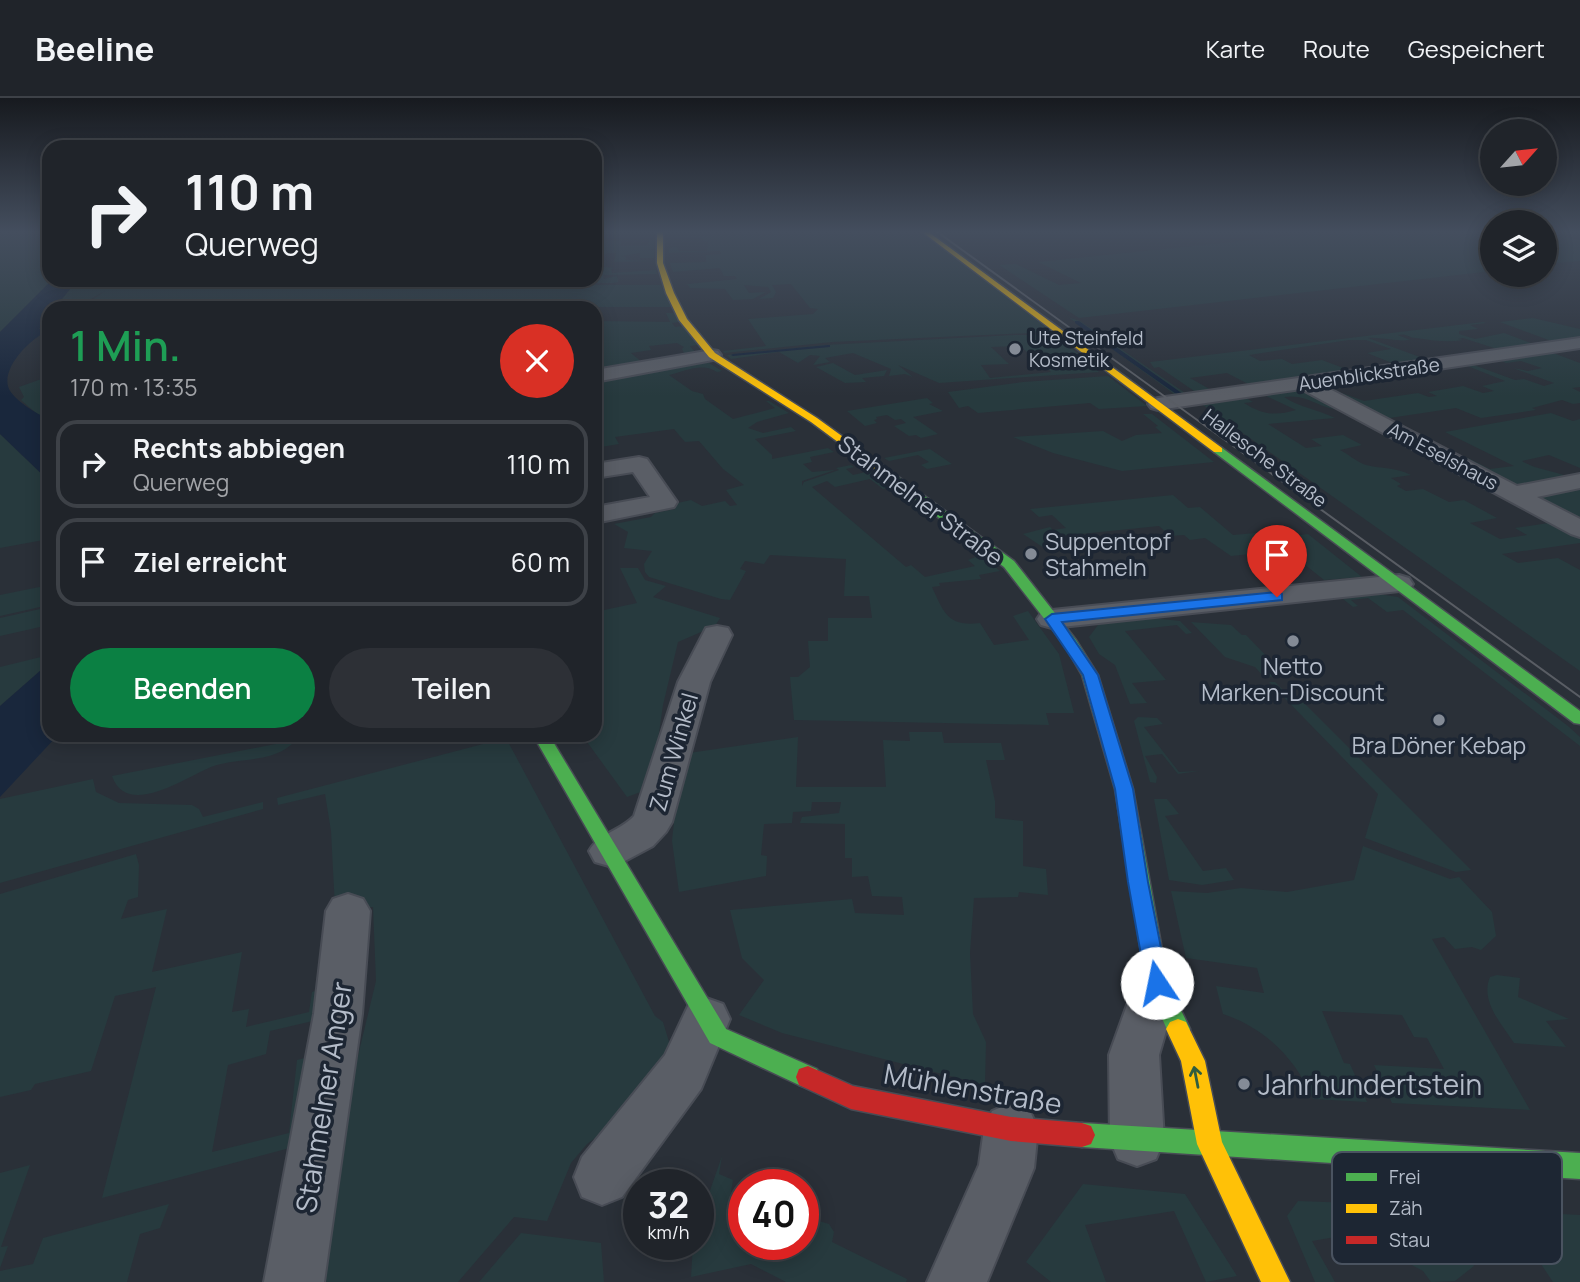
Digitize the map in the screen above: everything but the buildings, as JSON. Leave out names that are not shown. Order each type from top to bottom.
[{"type":"street","name":"Stahmelner Straße","points":[[668,286],[683,320],[712,355],[814,420],[1002,558],[1052,619],[1090,675],[1124,789],[1157,983],[1193,1061],[1210,1144],[1276,1282]]},
{"type":"street","name":"Hallesche Straße","points":[[999,286],[1580,719]]},
{"type":"street","name":"Auenblickstraße","points":[[1158,404],[1580,343]]},
{"type":"street","points":[[1553,347],[1580,357]]},
{"type":"street","points":[[602,375],[712,355]]},
{"type":"street","name":"Am Eselshaus","points":[[1306,384],[1580,529]]},
{"type":"street","points":[[602,470],[639,464],[665,502],[602,514]]},
{"type":"street","points":[[1514,494],[1580,481]]},
{"type":"street","points":[[1052,619],[1399,584]]},
{"type":"street","name":"Zum Winkel","points":[[609,850],[639,836],[652,822],[694,682],[717,635]]},
{"type":"street","name":"Mühlenstraße","points":[[545,742],[706,1019],[718,1035],[851,1097],[1011,1129],[1137,1140],[1345,1152]]},
{"type":"street","name":"Stahmelner Anger","points":[[295,1282],[338,1014],[348,911]]},
{"type":"street","name":"Stahmelner Straße","points":[[1137,1140],[1134,1055],[1157,983]]},
{"type":"street","points":[[602,1177],[683,1072],[706,1019]]},
{"type":"street","points":[[957,1282],[1006,1168],[1011,1129]]},
{"type":"street","name":"Mühlenstraße","points":[[1562,1165],[1580,1166]]},
{"type":"green space","points":[[0,286],[45,287],[0,332]]},
{"type":"green space","points":[[662,286],[671,307],[602,307],[602,301],[91,301],[105,291],[87,301],[60,301],[72,287]]},
{"type":"green space","points":[[689,286],[745,286],[749,293],[766,292],[753,299],[733,300],[725,289]]},
{"type":"green space","points":[[759,286],[773,286],[776,292],[773,298],[759,299],[771,292],[768,287]]},
{"type":"green space","points":[[793,286],[993,286],[1052,332],[832,342],[724,353],[723,351],[766,346],[748,319],[813,314],[818,309],[810,308]]},
{"type":"green space","points":[[1031,286],[1359,286],[1079,318]]},
{"type":"green space","points":[[1031,290],[1070,318],[1080,321],[1188,395],[1177,396]]},
{"type":"green space","points":[[666,313],[674,313],[679,322],[672,323],[675,327],[683,326],[698,345],[690,346],[695,352],[684,353],[684,347],[677,343],[649,346],[651,350],[631,353],[644,364],[602,372],[602,321],[670,322]]},
{"type":"green space","points":[[1533,318],[1580,329],[1580,338],[1554,342],[1500,322]]},
{"type":"green space","points":[[1486,323],[1470,325],[1478,329],[1459,331],[1459,334],[1475,339],[1504,333],[1536,345],[1500,350],[1463,338],[1457,341],[1439,341],[1403,334],[1398,335],[1410,340],[1368,338],[1428,360],[1397,365],[1367,353],[1391,349],[1366,340],[1349,340],[1249,355],[1260,361],[1282,359],[1292,364],[1322,360],[1351,371],[1252,386],[1227,373],[1190,378],[1213,391],[1197,393],[1159,367],[1154,368],[1150,362]]},
{"type":"green space","points":[[1055,335],[1081,356],[1027,352],[1020,346],[991,347],[1009,364],[981,365],[990,378],[1051,372],[1044,365],[1075,362],[1078,359],[1088,361],[1099,372],[939,383],[898,365],[913,377],[905,374],[889,376],[891,369],[853,353],[825,358],[830,362],[813,365],[820,356],[810,355],[798,363],[779,352],[731,359],[727,355],[825,345]]},
{"type":"green space","points":[[1553,353],[1580,363],[1580,387],[1572,388],[1580,392],[1580,403],[1573,404],[1562,400],[1532,408],[1536,410],[1481,418],[1456,408],[1383,419],[1325,387],[1364,401],[1418,393],[1429,397],[1437,396],[1428,392],[1463,386],[1483,393],[1494,391],[1482,386],[1505,381],[1465,365],[1471,364],[1515,380],[1524,379],[1544,386],[1554,383],[1513,368],[1528,371],[1542,368],[1521,361],[1506,363],[1499,360]]},
{"type":"green space","points":[[699,361],[709,363],[722,371],[700,368],[669,375],[692,391],[703,394],[705,399],[733,419],[775,408],[766,401],[789,413],[757,422],[748,428],[763,433],[791,427],[796,431],[755,439],[772,455],[772,459],[828,448],[834,452],[810,457],[812,462],[803,464],[812,472],[835,470],[802,481],[802,486],[804,482],[839,470],[836,468],[851,465],[854,467],[846,469],[853,475],[870,471],[892,487],[883,489],[870,479],[835,487],[827,481],[812,487],[906,567],[911,565],[925,577],[975,566],[968,560],[981,555],[1000,571],[979,575],[981,579],[939,583],[940,586],[932,587],[948,616],[961,623],[980,623],[994,645],[1029,640],[1013,616],[1028,611],[1059,654],[1074,713],[1046,713],[1049,725],[794,720],[790,677],[798,677],[810,667],[808,641],[828,641],[828,618],[872,618],[869,596],[844,596],[846,559],[770,555],[764,564],[745,561],[740,569],[746,571],[730,600],[649,577],[644,564],[652,551],[624,548],[628,532],[614,524],[651,517],[655,513],[675,509],[673,504],[691,500],[702,506],[725,501],[730,506],[737,505],[726,490],[744,485],[723,469],[699,441],[685,442],[674,429],[615,437],[619,444],[602,447],[602,379]]},
{"type":"green space","points":[[833,363],[855,375],[887,370],[884,376],[862,378],[866,382],[845,383],[816,367]]},
{"type":"green space","points":[[1108,376],[1147,406],[1099,409],[1090,403],[978,413],[968,406],[959,408],[948,392],[1023,382]]},
{"type":"green space","points":[[42,379],[42,416],[21,400],[24,397],[19,387]]},
{"type":"green space","points":[[1301,390],[1311,392],[1343,409],[1328,407],[1301,397],[1284,397],[1335,418],[1268,424],[1306,448],[1322,446],[1311,439],[1343,435],[1362,445],[1340,450],[1356,460],[1366,465],[1394,469],[1411,475],[1391,478],[1401,484],[1397,486],[1406,491],[1423,489],[1449,502],[1464,500],[1497,518],[1470,523],[1500,539],[1527,535],[1515,528],[1555,522],[1580,536],[1580,543],[1502,554],[1518,563],[1558,558],[1580,570],[1580,671],[1203,405],[1246,398],[1253,402],[1244,403],[1257,410],[1282,413],[1296,410],[1264,395]]},
{"type":"green space","points":[[927,398],[933,403],[929,404],[943,411],[913,417],[938,434],[921,438],[916,435],[909,436],[894,426],[906,423],[901,419],[895,420],[887,415],[876,417],[874,420],[877,423],[865,426],[847,411]]},
{"type":"green space","points":[[1551,413],[1573,421],[1580,419],[1580,468],[1549,455],[1522,461],[1568,477],[1518,487],[1457,458],[1466,457],[1490,469],[1514,466],[1445,432]]},
{"type":"green space","points":[[1143,414],[1152,414],[1214,462],[1122,471],[1053,453],[1013,437],[1103,431],[1122,441],[1136,435],[1162,433],[1155,427],[1158,426]]},
{"type":"green space","points":[[0,434],[42,474],[42,540],[0,548]]},
{"type":"green space","points":[[930,449],[952,464],[927,469],[921,465],[929,462],[918,455],[889,461],[884,458]]},
{"type":"green space","points":[[1580,487],[1580,523],[1538,501],[1538,495]]},
{"type":"green space","points":[[1173,495],[1188,508],[1200,507],[1233,535],[1267,532],[1274,538],[1308,534],[1362,577],[1324,580],[1294,556],[1257,559],[1251,554],[1231,556],[1205,538],[1190,540],[1184,535],[1170,536],[1159,526],[1061,536],[1068,544],[1047,550],[1023,534],[1050,527],[1053,530],[1066,528],[1052,515],[1039,517],[1030,509]]},
{"type":"green space","points":[[620,568],[638,568],[645,580],[666,586],[653,597],[720,618],[715,626],[678,642],[663,705],[651,788],[627,797],[587,742],[602,742],[602,610],[637,603]]},
{"type":"green space","points":[[42,586],[42,607],[0,616],[0,595]]},
{"type":"green space","points":[[1378,594],[1398,597],[1568,726],[1580,737],[1580,746],[1403,610],[1387,612],[1368,598],[1351,600],[1358,606],[1353,607],[1343,599]]},
{"type":"green space","points":[[42,609],[42,627],[0,636],[0,618]]},
{"type":"green space","points":[[1143,617],[1180,621],[1192,633],[1186,634],[1177,625],[1125,631],[1166,680],[1132,683],[1147,703],[1130,704],[1115,665],[1099,654],[1089,637],[1098,625],[1096,621]]},
{"type":"green space","points":[[1191,622],[1231,625],[1242,635],[1246,635],[1284,674],[1265,678],[1255,667],[1225,657]]},
{"type":"green space","points":[[42,657],[42,669],[0,706],[0,667]]},
{"type":"green space","points":[[1269,682],[1275,682],[1296,703],[1303,702],[1471,870],[1456,872],[1365,838],[1378,794]]},
{"type":"green space","points":[[1138,717],[1157,718],[1163,724],[1144,727],[1179,772],[1199,771],[1178,774],[1162,754],[1145,756],[1157,777],[1156,783],[1150,782],[1134,721]]},
{"type":"green space","points":[[909,732],[942,732],[944,743],[1001,743],[1005,760],[986,760],[995,801],[995,818],[1023,821],[1023,866],[1046,869],[1048,895],[1019,892],[1018,897],[974,898],[970,953],[973,1014],[986,1042],[985,1085],[782,1033],[739,1015],[764,980],[742,958],[730,910],[852,899],[855,913],[904,915],[902,897],[872,896],[868,876],[852,877],[852,858],[845,858],[845,824],[800,823],[802,817],[839,813],[841,802],[812,802],[811,811],[793,812],[792,823],[764,824],[761,855],[767,856],[766,876],[679,892],[672,841],[676,802],[689,753],[798,737],[796,787],[886,787],[883,740],[910,741]]},
{"type":"green space","points":[[294,742],[267,757],[211,767],[173,786],[143,795],[130,794],[120,788],[112,776]]},
{"type":"green space","points":[[491,742],[508,742],[655,1016],[663,1022],[673,1055],[613,1125],[587,1144],[571,1163],[547,1221],[514,1217],[458,1282],[317,1282],[357,1060],[376,981],[373,907],[335,908],[331,831],[325,794],[278,805],[277,798]]},
{"type":"green space","points":[[93,779],[96,792],[119,803],[192,805],[199,809],[203,817],[263,802],[263,809],[0,883],[0,799]]},
{"type":"green space","points":[[1154,799],[1167,799],[1179,814],[1165,816],[1203,871],[1226,868],[1234,880],[1202,885],[1169,880]]},
{"type":"green space","points":[[1363,846],[1450,879],[1459,877],[1492,912],[1496,936],[1481,950],[1472,947],[1455,949],[1444,937],[1432,939],[1530,1110],[1392,1103],[1374,1065],[1444,1069],[1427,1038],[1414,1037],[1402,1015],[1322,1011],[1344,1063],[1350,1064],[1367,1102],[1313,1099],[1297,1070],[1277,1046],[1252,1027],[1223,1014],[1216,986],[1264,993],[1257,968],[1186,958],[1171,891],[1207,893],[1241,888],[1287,892],[1354,880]]},
{"type":"green space","points":[[136,854],[139,865],[138,897],[128,900],[121,919],[167,909],[152,972],[242,952],[232,1012],[249,1009],[246,1027],[309,1012],[312,992],[321,989],[317,1020],[270,1031],[266,1054],[228,1065],[212,1152],[289,1133],[297,1060],[313,1056],[301,1145],[102,1198],[156,987],[115,996],[91,1071],[35,1084],[31,1090],[0,1097],[0,894]]},
{"type":"green space","points":[[1497,975],[1520,978],[1518,997],[1569,1019],[1546,1021],[1566,1047],[1514,1043],[1498,1020],[1488,995],[1490,977]]},
{"type":"green space","points":[[722,1156],[719,1174],[728,1178],[728,1260],[819,1260],[819,1221],[829,1224],[834,1232],[832,1242],[907,1279],[906,1282],[786,1282],[751,1264],[691,1277],[692,1260],[714,1260],[714,1179]]},
{"type":"green space","points":[[30,1165],[1,1247],[8,1246],[0,1268],[0,1173]]},
{"type":"green space","points":[[1083,1184],[1185,1194],[1237,1276],[1206,1282],[1174,1211],[1085,1225],[1106,1282],[1051,1282],[1026,1262]]},
{"type":"green space","points":[[1298,1201],[1332,1202],[1332,1238],[1312,1241],[1335,1282],[1315,1282],[1287,1216]]},
{"type":"green space","points":[[169,1204],[160,1228],[140,1234],[127,1282],[0,1282],[0,1271],[33,1264],[43,1238]]},
{"type":"green space","points":[[1562,1214],[1580,1215],[1580,1282],[1553,1282],[1541,1264],[1562,1264]]},
{"type":"green space","points":[[521,1233],[601,1243],[604,1282],[479,1282]]},
{"type":"green space","points":[[1410,1264],[1474,1266],[1455,1281],[1431,1282],[1423,1271]]},
{"type":"water","points":[[45,287],[72,287],[60,301],[42,301],[42,325],[39,329],[42,329],[42,334],[18,356],[7,381],[16,398],[42,415],[42,474],[0,434],[0,332]]},
{"type":"water","points":[[42,669],[42,742],[51,742],[0,797],[0,706]]},
{"type":"waterway","points":[[1077,322],[1181,395]]},
{"type":"waterway","points":[[1037,332],[1045,331]]},
{"type":"waterway","points":[[733,355],[828,346]]},
{"type":"tram line","points":[[1012,286],[1580,697]]},
{"type":"traffic: fast","points":[[1218,450],[1580,719]]},
{"type":"traffic: fast","points":[[893,478],[1009,564],[1071,643],[1090,675],[1124,789],[1157,983],[1178,1029]]},
{"type":"traffic: fast","points":[[545,742],[718,1036],[808,1077]]},
{"type":"traffic: fast","points":[[1082,1135],[1355,1152]]},
{"type":"traffic: fast","points":[[1562,1165],[1580,1166]]},
{"type":"traffic: slow","points":[[668,286],[683,320],[712,355],[814,420],[893,478]]},
{"type":"traffic: slow","points":[[998,286],[1218,450]]},
{"type":"traffic: slow","points":[[1178,1029],[1193,1061],[1210,1144],[1276,1282]]},
{"type":"traffic: jam","points":[[808,1077],[851,1097],[1011,1129],[1082,1135]]},
{"type":"place","name":"Ute Steinfeld Kosmetik","points":[[1015,349]]},
{"type":"place","name":"Suppentopf Stahmeln","points":[[1031,554]]},
{"type":"place","name":"Netto Marken-Discount","points":[[1293,641]]},
{"type":"place","name":"Bra Döner Kebap","points":[[1439,720]]},
{"type":"place","name":"Jahrhundertstein","points":[[1244,1084]]},
{"type":"route","points":[[1157,983],[1124,789],[1090,675],[1071,643],[1052,619],[1277,597]]}]
